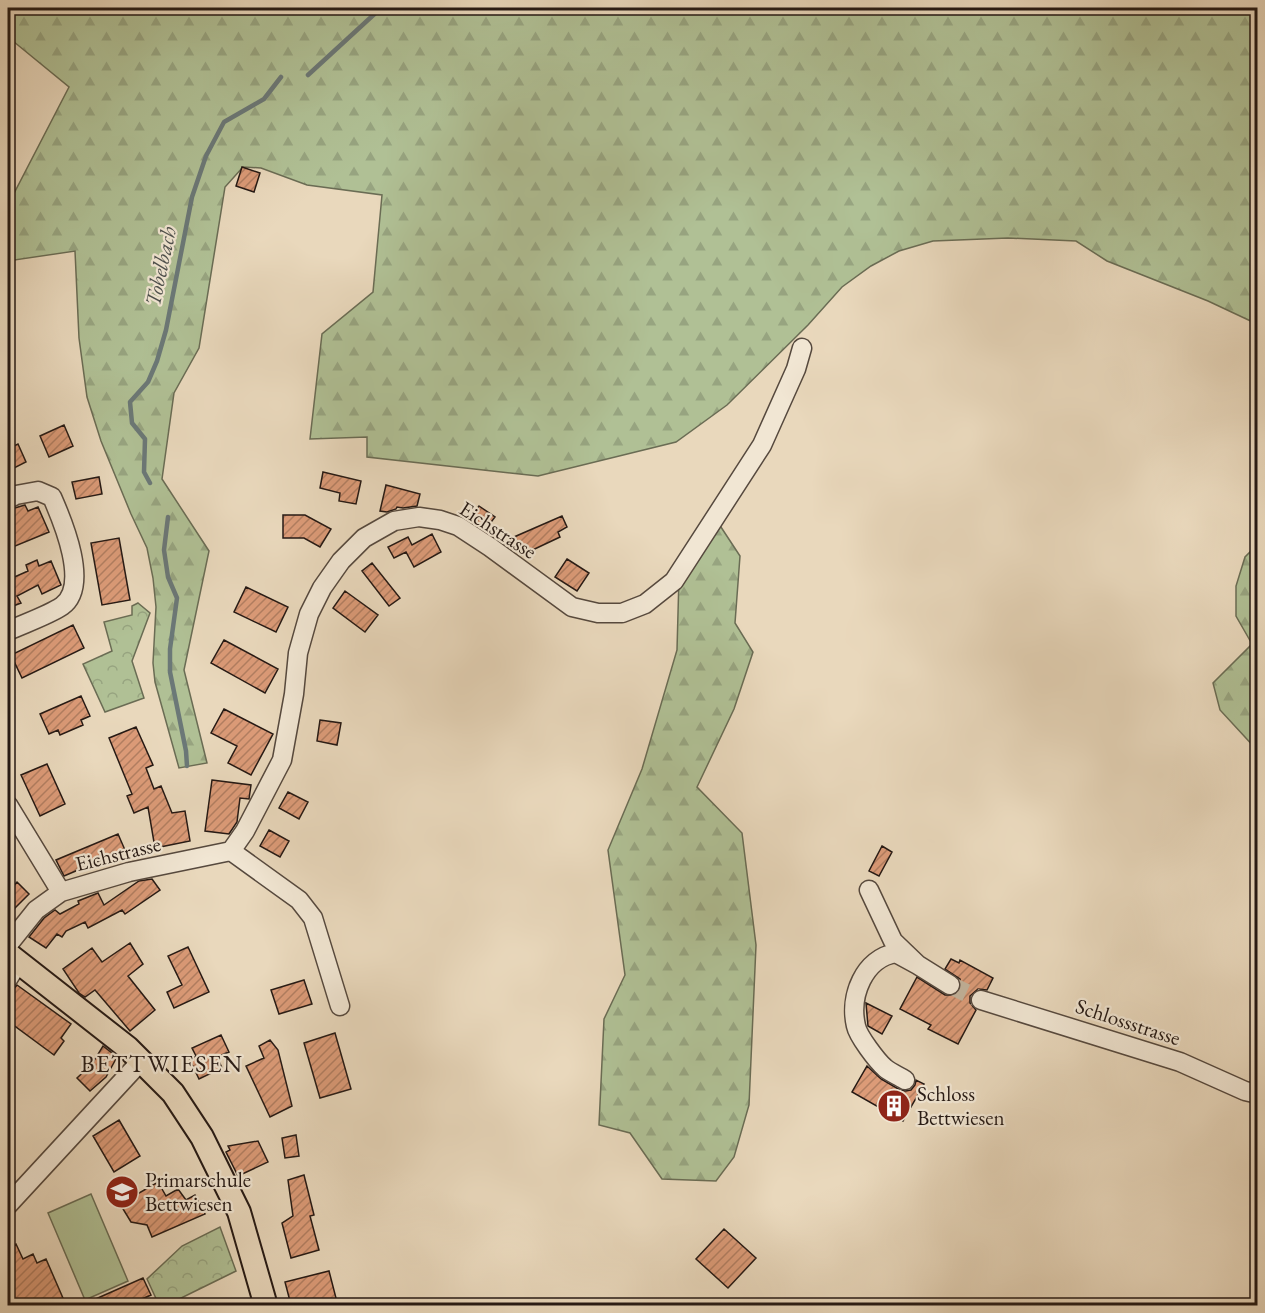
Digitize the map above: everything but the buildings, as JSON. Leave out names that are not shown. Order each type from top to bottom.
[{"type":"main road","points":[[10,960],[142,1060],[173,1093],[193,1122],[213,1158],[239,1212],[266,1305]]},
{"type":"street","name":"Eichstrasse","points":[[10,960],[36,910],[61,892],[129,872],[231,851],[246,831],[282,760],[294,694],[298,653],[309,614],[322,588],[341,561],[364,538],[394,521],[419,518],[440,520],[458,526],[490,547],[572,607],[598,613],[622,613],[645,604],[674,581],[762,445],[796,369],[802,348]]},
{"type":"street","points":[[8,499],[16,495],[38,491],[52,497],[64,525],[76,580],[73,595],[62,606],[8,631]]},
{"type":"street","points":[[8,805],[61,892]]},
{"type":"street","points":[[231,851],[299,900],[313,918],[340,1006]]},
{"type":"street","points":[[869,890],[893,941],[918,965]]},
{"type":"street","points":[[905,1080],[885,1068],[869,1049],[856,1028],[855,1007],[859,984],[874,962],[884,955],[896,953],[950,985]]},
{"type":"street","name":"Schlossstrasse","points":[[981,1000],[1180,1062],[1245,1091],[1257,1094]]},
{"type":"street","points":[[8,1205],[142,1060]]},
{"type":"green space","points":[[8,8],[1257,8],[1257,324],[1208,301],[1107,261],[1076,241],[1008,238],[933,241],[899,251],[871,266],[842,287],[808,325],[727,405],[676,442],[538,476],[367,457],[367,437],[310,439],[322,334],[373,292],[382,195],[307,185],[261,168],[243,167],[225,187],[199,348],[174,393],[162,479],[209,551],[184,670],[207,763],[179,768],[155,682],[153,663],[156,607],[147,548],[101,441],[87,397],[79,338],[75,251],[8,261],[8,205],[69,87],[8,37]]},
{"type":"green space","points":[[717,521],[740,556],[735,623],[753,652],[734,709],[697,787],[742,833],[756,945],[749,1105],[734,1157],[716,1181],[662,1179],[630,1133],[599,1125],[604,1019],[625,975],[608,850],[642,769],[677,650],[679,577]]},
{"type":"green space","points":[[1257,545],[1257,750],[1220,710],[1213,683],[1252,644],[1236,616],[1236,586],[1245,557]]},
{"type":"green space","points":[[138,603],[150,613],[132,661],[144,698],[105,712],[83,664],[112,651],[104,622],[132,615],[132,606]]},
{"type":"green space","points":[[91,1194],[128,1281],[85,1300],[48,1213]]},
{"type":"green space","points":[[220,1227],[236,1271],[167,1305],[159,1305],[147,1279],[182,1246]]},
{"type":"waterway","name":"Tobelbach","points":[[308,75],[381,8]]},
{"type":"waterway","name":"Tobelbach","points":[[150,483],[144,472],[145,439],[132,423],[130,402],[148,382],[157,361],[166,330],[192,197],[206,156],[224,122],[264,99],[281,77]]},
{"type":"waterway","name":"Tobelbach","points":[[168,517],[164,550],[168,577],[177,598],[170,649],[170,672],[187,766]]},
{"type":"tunnel","points":[[950,985],[981,1000]]},
{"type":"place","name":"Schloss Bettwiesen","points":[[894,1106]]},
{"type":"place","name":"Primarschule Bettwiesen","points":[[122,1192]]},
{"type":"district","name":"BETTWIESEN","points":[[162,1064]]}]
